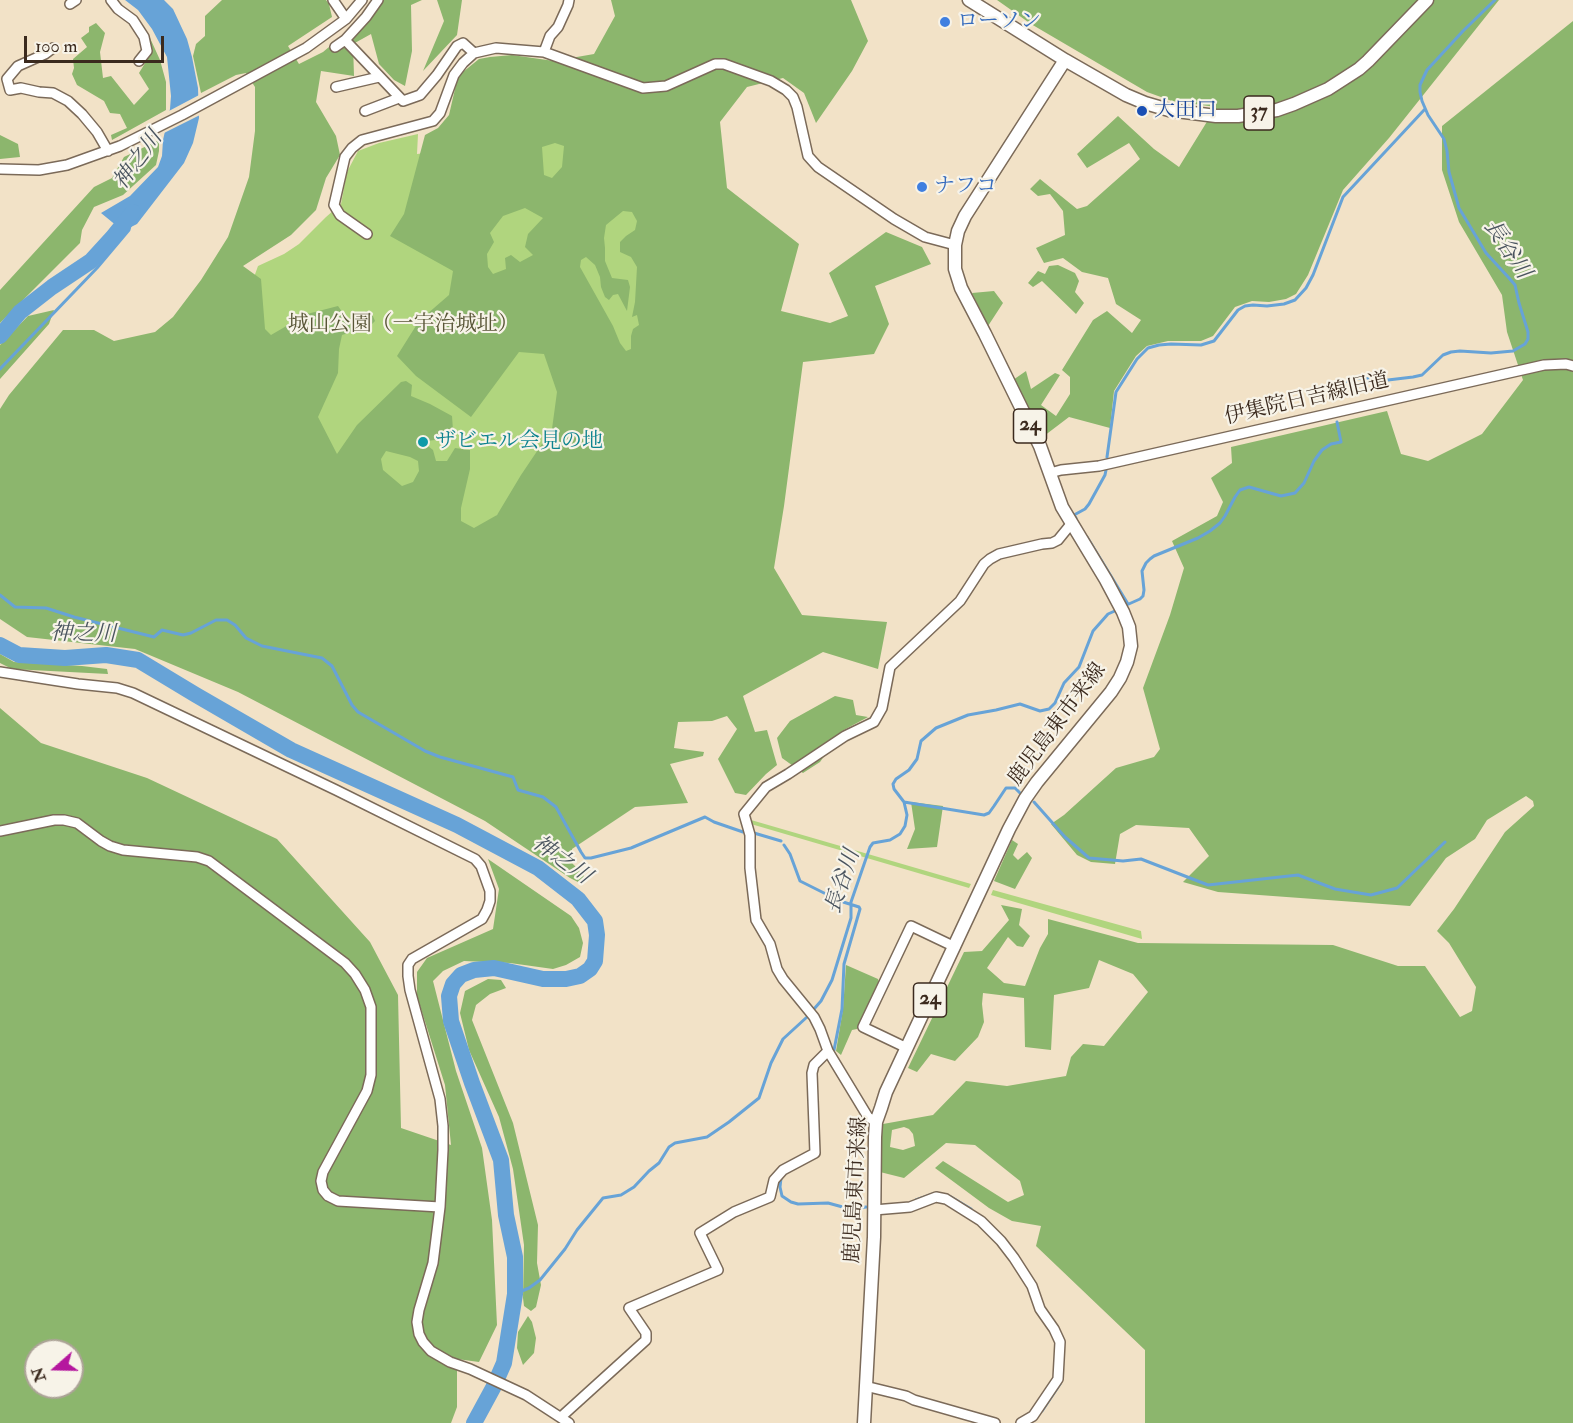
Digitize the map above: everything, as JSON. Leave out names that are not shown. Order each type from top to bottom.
[{"type":"main road","points":[[969,0],[1065,60]]},
{"type":"main road","name":"37","points":[[1065,60],[1126,95],[1169,110],[1216,116],[1256,114],[1294,104],[1346,78],[1368,60],[1427,0]]},
{"type":"main road","name":"鹿児島東市来線","points":[[864,1423],[876,1122],[886,1092],[1025,799],[1049,766],[1111,692],[1127,662],[1131,646],[1129,627],[1120,607],[1062,507],[1040,446],[961,288],[955,269],[955,245],[965,216],[1065,60]]},
{"type":"street","points":[[111,0],[118,9],[133,20],[144,37],[147,51],[139,61]]},
{"type":"street","points":[[333,0],[346,19]]},
{"type":"street","points":[[0,169],[39,170],[67,165],[120,146],[306,48],[346,19],[362,0]]},
{"type":"street","points":[[335,47],[345,40],[378,0]]},
{"type":"street","points":[[544,52],[569,0]]},
{"type":"street","points":[[345,40],[403,101],[420,95],[437,75],[456,46],[463,43],[474,53]]},
{"type":"street","points":[[53,48],[18,66],[7,79],[10,90],[21,88],[53,93],[68,101],[97,132],[108,151]]},
{"type":"street","points":[[367,234],[340,215],[334,205],[345,157],[362,140],[433,121],[440,113],[454,75],[463,63],[474,53],[496,48],[544,52],[643,88],[666,86],[715,64],[724,64],[771,81],[786,90],[793,98],[808,156],[818,167],[894,219],[925,237],[955,245]]},
{"type":"street","points":[[336,87],[379,77]]},
{"type":"street","points":[[365,111],[399,98]]},
{"type":"street","name":"伊集院日吉線旧道","points":[[1050,473],[1099,466],[1544,365],[1573,366]]},
{"type":"street","points":[[876,1122],[868,1116],[828,1051],[820,1029],[811,1014],[783,980],[777,969],[770,944],[756,920],[750,868],[750,835],[744,814],[766,787],[845,736],[874,722],[882,708],[890,667],[960,601],[984,564],[999,554],[1052,543],[1058,540],[1071,524]]},
{"type":"street","points":[[0,672],[117,688],[133,693],[346,795],[475,860],[481,866],[490,891],[488,910],[482,919],[412,959],[408,965],[410,990],[440,1099],[443,1126],[440,1207],[433,1263],[417,1322],[419,1334],[430,1351],[526,1395],[569,1423]]},
{"type":"street","points":[[0,831],[64,820],[77,823],[101,841],[123,850],[197,857],[209,861],[345,963],[365,990],[371,1007],[371,1075],[367,1091],[323,1172],[321,1181],[323,1190],[328,1196],[339,1200],[440,1207]]},
{"type":"street","points":[[907,1048],[863,1027],[911,926],[955,947]]},
{"type":"street","points":[[561,1417],[646,1340],[646,1333],[629,1308],[718,1269],[700,1233],[734,1212],[770,1197],[774,1180],[783,1170],[815,1153],[812,1073],[814,1065],[828,1051]]},
{"type":"street","points":[[874,1210],[910,1207],[936,1197],[946,1199],[981,1221],[1014,1258],[1032,1286],[1040,1309],[1060,1342],[1058,1379],[1033,1416],[1021,1423]]},
{"type":"street","points":[[865,1386],[995,1423]]},
{"type":"green space","points":[[222,0],[326,0],[332,17],[288,46],[299,64],[323,52],[353,27],[374,0],[422,0],[411,5],[412,51],[405,86],[394,80],[379,64],[371,34],[353,44],[354,76],[321,71],[316,102],[336,136],[340,155],[326,178],[316,210],[291,235],[243,266],[261,279],[265,329],[271,335],[307,314],[338,306],[347,319],[359,317],[366,311],[372,314],[375,321],[370,326],[342,335],[338,373],[318,417],[337,454],[357,425],[401,382],[406,381],[412,385],[411,396],[452,416],[453,430],[443,439],[427,441],[436,461],[447,461],[455,448],[470,450],[470,469],[461,508],[461,521],[474,528],[497,515],[552,429],[557,392],[544,354],[519,352],[471,417],[416,376],[397,356],[419,321],[449,295],[453,271],[390,236],[404,214],[425,135],[438,128],[449,115],[458,76],[479,59],[490,57],[512,55],[554,61],[594,54],[615,16],[611,0],[851,0],[868,41],[852,71],[816,123],[804,93],[783,78],[747,87],[720,122],[727,188],[799,244],[781,311],[830,323],[848,316],[829,273],[886,232],[922,247],[931,264],[875,286],[889,324],[874,354],[803,362],[774,568],[802,615],[887,622],[878,669],[823,652],[743,696],[755,732],[767,730],[777,765],[746,795],[735,793],[718,759],[737,729],[727,716],[712,721],[678,722],[674,748],[704,752],[703,756],[670,764],[688,803],[635,807],[572,849],[572,863],[584,875],[582,884],[485,821],[238,692],[135,649],[27,637],[0,619],[0,409],[63,330],[94,330],[114,341],[155,332],[173,317],[201,280],[228,237],[249,177],[255,131],[255,87],[246,73],[236,75],[201,93],[193,56],[196,44],[205,36],[205,16]],"holes":[[[555,143],[564,146],[562,167],[552,178],[544,175],[542,147]],[[525,208],[543,218],[528,234],[525,247],[533,255],[520,262],[511,255],[505,258],[506,269],[493,274],[488,267],[487,254],[494,242],[490,233],[503,216]],[[623,211],[632,212],[637,221],[635,230],[620,242],[620,252],[631,257],[637,267],[632,317],[637,315],[639,325],[633,329],[631,349],[626,351],[580,267],[581,260],[586,257],[595,265],[605,297],[609,300],[613,295],[618,294],[627,311],[630,287],[628,280],[612,278],[605,261],[606,225]],[[386,451],[410,457],[418,461],[419,471],[413,482],[402,486],[383,470],[381,459]]]},
{"type":"green space","points":[[437,0],[462,0],[457,35],[423,71],[444,21]]},
{"type":"green space","points":[[997,0],[1499,0],[1389,138],[1343,190],[1308,275],[1296,294],[1286,299],[1269,302],[1252,301],[1235,307],[1213,336],[1201,341],[1168,341],[1147,346],[1136,356],[1114,391],[1110,428],[1069,417],[1044,436],[1013,380],[1026,371],[1031,389],[1055,373],[1060,375],[1041,405],[1056,416],[1070,394],[1070,377],[1062,370],[1093,320],[1107,311],[1132,333],[1141,320],[1116,304],[1108,278],[1082,272],[1063,258],[1044,263],[1036,248],[1065,235],[1063,211],[1050,194],[1038,196],[1030,189],[1040,179],[1077,209],[1087,206],[1140,159],[1129,143],[1087,168],[1077,154],[1118,116],[1154,149],[1179,167],[1216,107],[1172,101],[1147,92],[1031,24]]},
{"type":"green space","points":[[1573,21],[1573,1423],[1145,1423],[1145,1350],[1036,1246],[1041,1226],[1012,1221],[989,1208],[935,1168],[943,1161],[1008,1202],[1024,1195],[1020,1181],[975,1145],[946,1143],[904,1178],[880,1172],[883,1124],[933,1115],[966,1081],[1007,1086],[1066,1076],[1071,1057],[1083,1044],[1104,1046],[1148,992],[1133,974],[1099,960],[1089,988],[1054,995],[1051,1050],[1025,1047],[1024,998],[983,993],[984,1022],[978,1037],[955,1061],[931,1054],[917,1072],[908,1068],[964,952],[982,951],[1009,920],[1001,905],[1022,909],[1019,925],[1030,936],[1023,947],[1017,946],[1008,937],[987,968],[1004,983],[1025,986],[1048,934],[1048,919],[1138,943],[1333,945],[1398,966],[1425,966],[1460,1017],[1472,1011],[1476,987],[1449,943],[1437,931],[1505,832],[1534,806],[1533,801],[1526,796],[1487,820],[1475,839],[1446,858],[1410,906],[1218,892],[1183,882],[1209,856],[1189,828],[1136,825],[1120,834],[1115,864],[1091,862],[1077,855],[1051,824],[1116,768],[1154,757],[1160,749],[1143,688],[1170,615],[1184,568],[1172,541],[1217,516],[1223,502],[1211,478],[1232,463],[1231,447],[1387,411],[1401,454],[1428,461],[1482,434],[1523,380],[1507,332],[1502,295],[1459,222],[1442,170],[1442,126]],"holes":[[[904,1127],[913,1134],[915,1146],[903,1150],[890,1147],[892,1130]]]},
{"type":"green space","points":[[96,23],[105,33],[100,52],[103,78],[111,76],[134,105],[149,89],[139,73],[150,55],[150,38],[160,60],[166,82],[166,110],[112,140],[111,135],[127,128],[120,114],[110,113],[104,101],[77,85],[72,74],[73,59],[87,47],[81,38],[89,32],[89,27]]},
{"type":"green space","name":"城山公園（一宇治城址）","points":[[531,120],[628,174],[661,343],[567,366],[567,427],[483,533],[325,465],[260,334],[253,280],[258,266],[299,244],[341,204],[347,172],[358,151],[379,143],[418,134],[417,154],[464,148]]},
{"type":"green space","points":[[0,135],[18,144],[20,157],[0,159]]},
{"type":"green space","points":[[159,140],[156,165],[123,195],[94,207],[82,230],[80,243],[0,323],[0,290],[94,187],[112,178],[124,157]]},
{"type":"green space","points":[[1058,265],[1075,273],[1079,281],[1075,292],[1084,303],[1076,314],[1042,281],[1033,287],[1028,283],[1038,271],[1045,274],[1049,266]]},
{"type":"green space","points":[[994,291],[1003,303],[988,326],[972,293]]},
{"type":"green space","points":[[54,310],[49,324],[0,379],[0,345],[28,316]]},
{"type":"green space","points":[[0,654],[14,662],[107,669],[108,674],[12,669],[0,663]]},
{"type":"green space","points":[[835,696],[853,700],[856,715],[868,717],[842,731],[820,762],[803,773],[782,758],[777,738],[790,721]]},
{"type":"green space","points":[[0,708],[41,743],[147,778],[277,839],[370,942],[398,995],[401,1128],[451,1145],[445,1085],[417,996],[417,972],[427,958],[493,929],[499,889],[488,859],[571,916],[579,928],[583,943],[580,957],[566,965],[553,969],[510,963],[464,961],[443,971],[433,981],[456,1071],[482,1148],[492,1220],[497,1325],[479,1362],[457,1359],[457,1407],[451,1423],[0,1423]]},
{"type":"green space","points":[[911,802],[943,806],[937,847],[907,849],[915,829]]},
{"type":"green space","points":[[751,820],[971,884],[969,888],[751,824]]},
{"type":"green space","points":[[1012,840],[1018,844],[1013,855],[1018,860],[1027,852],[1032,858],[1015,889],[994,881]]},
{"type":"green space","points":[[993,890],[1141,931],[1142,939],[991,895]]},
{"type":"green space","points":[[846,965],[878,979],[880,985],[857,1029],[852,1030],[841,1055],[836,1051],[843,1009]]},
{"type":"green space","points":[[488,979],[501,980],[506,988],[490,994],[476,1005],[472,1020],[513,1123],[538,1225],[537,1263],[541,1285],[536,1307],[531,1311],[524,1306],[524,1245],[513,1169],[499,1117],[469,1050],[460,1013],[465,991]]},
{"type":"green space","points":[[528,1316],[536,1338],[534,1353],[523,1365],[517,1348],[518,1332]]},
{"type":"water","points":[[125,0],[164,0],[173,9],[187,39],[192,57],[198,88],[199,118],[193,143],[184,163],[137,224],[123,231],[101,213],[130,196],[158,167],[162,156],[171,96],[167,57],[152,29],[138,10]]},
{"type":"pier","points":[[201,94],[202,114],[162,134],[167,112]]},
{"type":"waterway","name":"長谷川","points":[[1334,400],[1335,391],[1345,382],[1355,378],[1388,380],[1422,375],[1443,355],[1451,352],[1513,351],[1525,344],[1528,339],[1515,285],[1486,253],[1459,208],[1449,172],[1444,139],[1428,115],[1420,92],[1420,85],[1427,70],[1495,0]]},
{"type":"waterway","points":[[1107,457],[1116,392],[1137,359],[1148,348],[1159,345],[1201,345],[1214,341],[1238,310],[1245,306],[1284,304],[1295,300],[1306,288],[1313,275],[1343,197],[1425,109]]},
{"type":"waterway","name":"神之川","points":[[0,336],[20,312],[91,261],[133,212]]},
{"type":"waterway","points":[[0,369],[97,268],[130,226]]},
{"type":"waterway","name":"長谷川","points":[[1122,607],[1143,596],[1142,571],[1150,559],[1210,531],[1220,523],[1240,490],[1249,487],[1281,496],[1295,493],[1304,483],[1322,450],[1331,444],[1341,442],[1337,422]]},
{"type":"waterway","points":[[1076,518],[1074,515],[1089,504],[1106,470]]},
{"type":"waterway","points":[[1087,537],[1128,604]]},
{"type":"waterway","points":[[0,595],[15,607],[46,608],[154,637],[162,630],[183,635],[216,620],[227,620],[235,625],[246,638],[262,646],[322,658],[332,666],[358,712],[425,751],[513,777],[518,790],[543,797],[556,807],[585,858],[631,848],[705,817],[743,832]]},
{"type":"waterway","name":"長谷川","points":[[515,1294],[540,1280],[603,1198],[621,1195],[634,1187],[659,1163],[669,1147],[675,1143],[707,1137],[759,1098],[771,1063],[783,1039],[821,1001],[832,980],[851,918],[851,902],[870,847],[873,843],[890,840],[900,834],[905,826],[907,815],[904,802],[893,784],[909,770],[917,759],[921,741],[936,728],[968,715],[1020,704],[1040,711],[1049,709],[1055,703],[1064,683],[1079,667],[1093,631],[1108,614],[1117,610]]},
{"type":"waterway","name":"神之川","points":[[0,645],[19,655],[65,658],[106,655],[138,660],[291,750],[457,825],[538,868],[578,899],[595,921],[597,935],[595,961],[590,969],[580,976],[566,979],[543,979],[494,968],[474,970],[461,975],[453,984],[449,996],[451,1021],[501,1160],[506,1215],[515,1257],[515,1294],[504,1363],[474,1423]]},
{"type":"waterway","points":[[904,802],[984,815],[989,813],[1006,788],[1015,788],[1020,793]]},
{"type":"waterway","points":[[1034,802],[1065,837],[1089,858],[1123,861],[1141,859],[1208,885],[1298,875],[1335,889],[1371,895],[1397,888],[1445,842]]},
{"type":"waterway","points":[[754,833],[781,841]]},
{"type":"waterway","points":[[784,845],[790,854],[800,881],[860,909],[844,964],[842,1009],[834,1050]]},
{"type":"waterway","points":[[781,1178],[782,1196],[791,1202],[798,1204],[828,1203],[850,1209],[866,1207]]},
{"type":"waterway","points":[[916,1200],[933,1194]]},
{"type":"waterway","points":[[951,1197],[971,1209]]},
{"type":"waterway","points":[[1042,1411],[1060,1384]]},
{"type":"place","name":"ローソン","points":[[945,22]]},
{"type":"place","name":"大田口","points":[[1142,111]]},
{"type":"place","name":"ナフコ","points":[[922,187]]},
{"type":"place","name":"ザビエル会見の地","points":[[423,442]]}]
